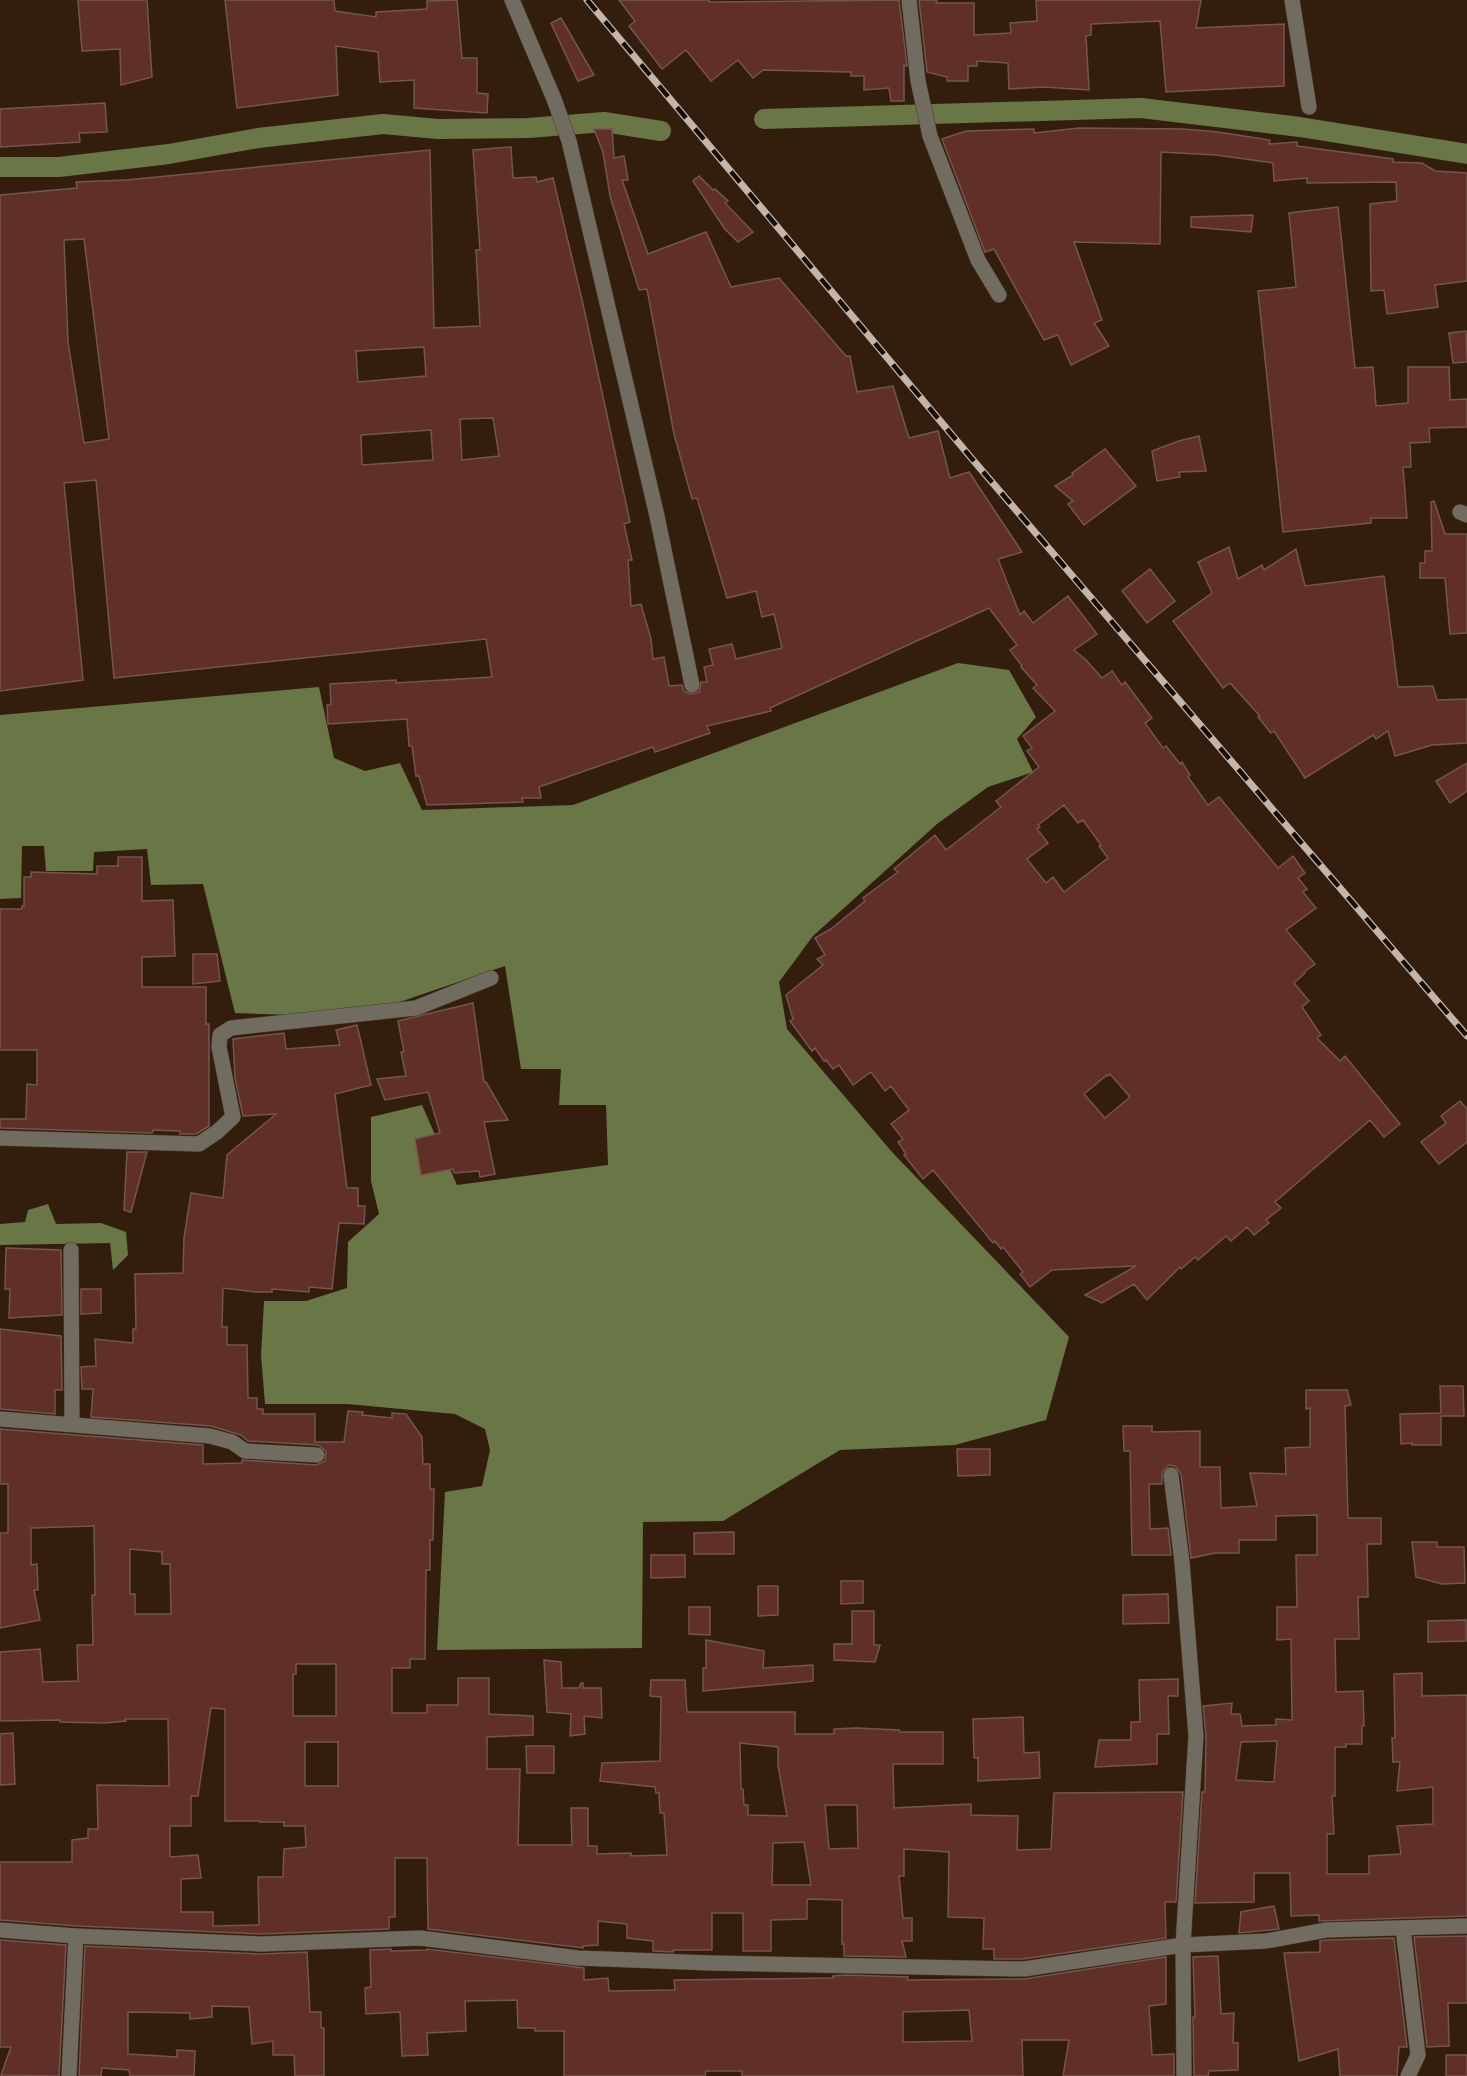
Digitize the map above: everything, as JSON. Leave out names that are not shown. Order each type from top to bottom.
[{"type":"street","points":[[512,0],[554,99],[569,141],[657,516],[692,685]]},
{"type":"street","points":[[909,0],[918,81],[930,136],[978,260],[999,295]]},
{"type":"street","points":[[1292,0],[1309,107]]},
{"type":"street","points":[[0,1138],[199,1144],[233,1117],[219,1047],[220,1035],[231,1028],[416,1008],[491,978]]},
{"type":"street","points":[[71,1250],[72,1424]]},
{"type":"street","points":[[0,1419],[210,1436],[232,1442],[245,1451],[317,1455]]},
{"type":"street","points":[[1171,1475],[1182,1562],[1196,1736],[1183,1946],[1184,2076]]},
{"type":"street","points":[[0,1930],[76,1936],[261,1944],[420,1938],[578,1958],[1024,1969],[1183,1946],[1266,1941],[1326,1930],[1467,1926]]},
{"type":"street","points":[[1403,1928],[1418,2055],[1408,2076]]},
{"type":"street","points":[[69,2076],[76,1936]]},
{"type":"shaded area","points":[[958,663],[1009,670],[1036,717],[1017,739],[1033,772],[988,787],[937,824],[813,936],[779,982],[787,1029],[892,1152],[1069,1337],[1046,1420],[955,1445],[840,1450],[723,1521],[643,1522],[642,1648],[437,1650],[445,1492],[482,1486],[490,1450],[485,1429],[455,1414],[347,1404],[265,1404],[261,1355],[264,1301],[306,1301],[347,1288],[348,1242],[379,1214],[371,1181],[371,1117],[422,1105],[457,1185],[608,1165],[606,1105],[559,1105],[561,1069],[521,1069],[505,966],[391,1005],[294,1015],[235,1013],[203,884],[151,885],[147,849],[94,852],[93,871],[46,871],[44,846],[22,846],[21,898],[0,899],[0,715],[319,687],[334,758],[365,771],[400,763],[422,810],[573,805]]},
{"type":"shaded area","points":[[48,1204],[56,1224],[101,1223],[126,1232],[128,1255],[113,1270],[110,1243],[0,1245],[0,1224],[25,1222],[28,1210]]},
{"type":"building","points":[[78,0],[147,0],[152,77],[121,85],[120,49],[82,51]]},
{"type":"building","points":[[225,0],[334,0],[335,11],[376,17],[376,12],[427,9],[427,1],[457,0],[462,58],[477,58],[477,93],[488,94],[487,113],[414,108],[414,80],[380,82],[378,52],[336,46],[338,95],[237,108]]},
{"type":"building","points":[[619,0],[709,0],[709,2],[899,0],[907,66],[904,65],[904,101],[891,101],[889,88],[864,90],[864,76],[851,76],[851,72],[763,70],[753,78],[738,60],[711,81],[686,50],[662,69],[629,26],[635,21]]},
{"type":"building","points":[[919,0],[937,0],[936,3],[974,3],[974,35],[1011,33],[1010,23],[1037,21],[1036,0],[1201,0],[1196,28],[1284,24],[1284,86],[1166,92],[1160,21],[1091,24],[1091,35],[1086,36],[1089,90],[1044,87],[1009,89],[1008,63],[977,61],[977,66],[968,66],[968,81],[947,81],[947,77],[927,72]]},
{"type":"building","points":[[561,18],[594,75],[578,81],[551,23]]},
{"type":"building","points":[[105,103],[107,132],[79,133],[80,142],[0,147],[0,109]]},
{"type":"building","points":[[1079,128],[1183,129],[1218,132],[1270,140],[1269,144],[1297,142],[1297,146],[1393,159],[1393,162],[1422,163],[1435,171],[1467,173],[1467,281],[1435,285],[1438,307],[1387,314],[1384,290],[1371,291],[1370,204],[1397,201],[1396,182],[1307,183],[1307,178],[1274,181],[1273,163],[1216,155],[1161,152],[1160,244],[1074,242],[1102,320],[1094,323],[1109,346],[1071,365],[1058,335],[1044,340],[994,249],[985,252],[942,139],[966,131],[1034,129],[1034,133]]},
{"type":"building","points":[[594,129],[612,129],[614,158],[624,156],[628,180],[622,180],[648,254],[706,232],[731,287],[779,278],[846,356],[850,356],[857,392],[893,386],[909,438],[938,431],[950,478],[969,472],[1022,552],[998,559],[1020,615],[1024,611],[1033,623],[1068,596],[1097,634],[1074,650],[1102,678],[1112,671],[1122,685],[1125,682],[1152,718],[1145,723],[1163,748],[1166,746],[1180,764],[1182,762],[1190,775],[1188,777],[1208,805],[1219,797],[1278,868],[1293,856],[1305,873],[1298,878],[1307,889],[1303,892],[1316,908],[1286,930],[1315,964],[1294,983],[1309,1001],[1302,1007],[1321,1035],[1317,1038],[1340,1061],[1345,1056],[1400,1124],[1384,1137],[1370,1120],[1275,1202],[1281,1208],[1266,1220],[1269,1223],[1254,1235],[1247,1227],[1231,1241],[1226,1236],[1198,1260],[1195,1257],[1181,1269],[1180,1267],[1147,1300],[1134,1284],[1102,1303],[1085,1295],[1136,1266],[1052,1270],[1030,1287],[1020,1274],[1023,1272],[1003,1247],[1001,1249],[995,1241],[993,1243],[933,1170],[923,1179],[904,1155],[906,1154],[898,1142],[903,1139],[891,1124],[909,1110],[891,1086],[885,1091],[871,1072],[853,1085],[839,1065],[833,1069],[815,1048],[812,1051],[790,1021],[793,1019],[786,995],[823,965],[817,959],[825,955],[815,938],[831,929],[865,901],[863,898],[898,872],[894,869],[935,835],[946,850],[1001,807],[996,801],[1039,767],[1027,751],[1032,748],[1023,736],[1055,711],[1033,688],[1037,685],[1010,650],[1017,645],[989,608],[770,708],[771,711],[707,726],[710,733],[655,752],[653,747],[539,787],[541,798],[522,798],[523,802],[427,805],[419,776],[416,776],[412,746],[409,746],[407,719],[328,724],[327,705],[331,705],[330,684],[396,680],[396,683],[492,677],[486,639],[114,678],[96,480],[64,483],[83,680],[0,691],[0,195],[77,188],[76,182],[126,180],[430,150],[434,328],[480,326],[476,250],[480,250],[473,150],[511,147],[513,178],[536,177],[537,182],[553,178],[630,522],[624,524],[632,560],[628,560],[631,606],[641,604],[651,639],[653,659],[664,657],[669,686],[682,685],[684,691],[690,694],[699,692],[701,682],[707,682],[704,667],[713,665],[709,649],[732,644],[736,659],[782,648],[774,614],[762,617],[756,591],[727,598],[697,498],[692,499],[674,434],[647,289],[639,290],[610,196],[603,152]],"holes":[[[84,239],[109,439],[84,443],[68,342],[64,240]],[[424,347],[426,376],[358,382],[356,351]],[[493,418],[499,456],[462,460],[460,419]],[[431,430],[433,460],[362,465],[361,435]],[[1064,805],[1078,823],[1083,820],[1108,858],[1064,892],[1053,877],[1046,883],[1027,859],[1048,843],[1037,829],[1040,827],[1038,825]],[[1110,1074],[1130,1097],[1105,1118],[1084,1094]]]},
{"type":"building","points":[[699,176],[728,201],[725,203],[753,232],[738,242],[724,228],[693,181]]},
{"type":"building","points":[[1338,207],[1355,368],[1373,367],[1376,406],[1408,403],[1408,367],[1449,367],[1450,400],[1467,399],[1467,427],[1429,428],[1430,442],[1410,443],[1411,467],[1403,467],[1407,518],[1371,518],[1371,523],[1283,532],[1258,291],[1296,287],[1289,213]]},
{"type":"building","points":[[1253,215],[1251,232],[1191,227],[1191,217]]},
{"type":"building","points":[[1466,331],[1467,362],[1453,363],[1449,333]]},
{"type":"building","points":[[1199,436],[1206,471],[1179,472],[1180,477],[1157,481],[1152,451]]},
{"type":"building","points":[[1105,449],[1136,486],[1084,525],[1068,504],[1073,501],[1055,486],[1073,475],[1072,473]]},
{"type":"building","points":[[1434,501],[1445,534],[1467,534],[1467,633],[1450,634],[1445,578],[1420,578],[1420,563],[1425,563],[1425,551],[1432,551],[1431,502]]},
{"type":"building","points":[[1229,547],[1238,579],[1262,565],[1264,570],[1296,549],[1305,586],[1384,576],[1398,687],[1433,686],[1437,700],[1467,699],[1467,743],[1432,745],[1395,756],[1388,731],[1376,739],[1373,735],[1305,778],[1274,731],[1271,733],[1258,717],[1260,716],[1230,683],[1223,688],[1173,621],[1212,593],[1198,562]]},
{"type":"building","points":[[1150,569],[1175,601],[1147,623],[1122,591]]},
{"type":"building","points":[[1467,763],[1467,791],[1450,803],[1436,781]]},
{"type":"building","points":[[118,857],[142,857],[142,901],[173,900],[175,956],[142,957],[142,987],[206,987],[206,1024],[209,1024],[209,1126],[196,1134],[153,1130],[152,1133],[0,1128],[0,1119],[26,1119],[27,1084],[37,1085],[37,1050],[0,1050],[0,909],[22,909],[24,906],[24,877],[31,877],[31,872],[97,874],[97,866],[118,866]]},
{"type":"building","points":[[193,954],[217,954],[220,981],[193,984]]},
{"type":"building","points":[[473,1003],[484,1082],[508,1120],[484,1122],[495,1174],[480,1177],[479,1171],[454,1173],[453,1169],[421,1175],[415,1139],[440,1133],[428,1092],[385,1100],[377,1079],[406,1076],[398,1021]]},
{"type":"building","points":[[357,1025],[371,1085],[335,1094],[347,1188],[358,1188],[358,1206],[365,1206],[364,1224],[339,1223],[332,1289],[309,1287],[309,1292],[272,1289],[272,1292],[257,1292],[223,1288],[222,1327],[227,1327],[227,1345],[247,1345],[248,1398],[257,1398],[257,1409],[263,1409],[263,1414],[315,1414],[315,1442],[344,1442],[348,1411],[392,1418],[392,1413],[406,1414],[422,1437],[423,1464],[430,1464],[430,1489],[434,1489],[433,1540],[430,1540],[430,1570],[426,1570],[425,1659],[410,1659],[410,1668],[392,1668],[392,1713],[427,1713],[427,1705],[458,1705],[458,1678],[489,1678],[489,1714],[533,1716],[533,1735],[487,1737],[487,1769],[520,1769],[518,1845],[572,1845],[571,1808],[588,1808],[588,1846],[597,1846],[597,1854],[667,1855],[664,1813],[660,1813],[659,1793],[656,1793],[655,1787],[600,1781],[602,1763],[660,1761],[661,1697],[650,1696],[651,1680],[685,1680],[687,1712],[795,1712],[795,1734],[834,1734],[834,1729],[856,1728],[899,1730],[900,1732],[943,1732],[943,1764],[893,1764],[894,1808],[971,1804],[971,1815],[1018,1816],[1017,1850],[1051,1849],[1054,1793],[1183,1792],[1176,1902],[1165,1902],[1166,1938],[1023,1959],[994,1959],[994,1949],[983,1949],[984,1918],[948,1917],[949,1852],[904,1849],[904,1876],[899,1876],[903,1918],[912,1918],[912,1941],[902,1941],[906,1957],[844,1956],[842,1900],[808,1899],[807,1919],[771,1920],[771,1951],[743,1951],[743,1913],[712,1913],[712,1950],[673,1950],[673,1952],[653,1951],[653,1941],[627,1938],[627,1924],[598,1921],[598,1945],[583,1946],[583,1948],[428,1929],[427,1858],[395,1858],[395,1917],[389,1917],[389,1929],[261,1934],[77,1926],[0,1920],[0,1862],[72,1862],[72,1840],[88,1838],[88,1829],[98,1829],[97,1785],[169,1786],[168,1719],[125,1719],[126,1721],[104,1723],[60,1722],[60,1720],[0,1721],[0,1652],[40,1649],[43,1682],[78,1681],[77,1645],[93,1645],[92,1595],[95,1595],[94,1526],[31,1528],[31,1565],[37,1564],[38,1590],[34,1590],[40,1620],[0,1628],[0,1533],[8,1533],[8,1484],[0,1484],[0,1429],[203,1445],[203,1464],[242,1463],[242,1460],[316,1465],[325,1461],[326,1451],[318,1445],[248,1441],[241,1435],[211,1426],[91,1417],[93,1389],[82,1389],[81,1367],[96,1366],[95,1339],[133,1343],[133,1329],[136,1329],[135,1274],[183,1273],[184,1238],[191,1193],[223,1198],[227,1155],[276,1114],[243,1116],[235,1078],[233,1039],[284,1033],[286,1049],[340,1045],[336,1030]],"holes":[[[130,1549],[162,1552],[162,1564],[170,1564],[171,1614],[135,1614],[135,1594],[130,1594]],[[296,1664],[336,1664],[336,1716],[293,1716],[293,1674],[296,1674]],[[211,1708],[225,1709],[225,1821],[284,1822],[284,1826],[305,1826],[306,1847],[284,1849],[283,1877],[258,1877],[259,1925],[213,1926],[213,1912],[181,1912],[181,1879],[201,1878],[198,1855],[170,1857],[170,1826],[191,1826],[191,1796],[198,1796]],[[305,1742],[338,1742],[338,1786],[305,1786]],[[740,1743],[778,1747],[778,1765],[787,1816],[748,1815],[748,1805],[744,1805],[743,1789],[741,1789]],[[825,1805],[857,1805],[858,1848],[829,1849]],[[804,1842],[811,1885],[772,1885],[773,1843]]]},
{"type":"building","points":[[1460,1101],[1467,1109],[1467,1142],[1439,1164],[1421,1142],[1446,1123],[1441,1116]]},
{"type":"building","points":[[127,1152],[147,1152],[131,1212],[124,1210]]},
{"type":"building","points":[[6,1248],[61,1250],[62,1315],[9,1318],[10,1289],[5,1289]]},
{"type":"building","points":[[81,1289],[101,1289],[101,1313],[81,1314]]},
{"type":"building","points":[[0,1329],[61,1336],[62,1390],[55,1390],[55,1414],[0,1409]]},
{"type":"building","points":[[1440,1386],[1463,1386],[1464,1416],[1441,1416],[1441,1445],[1401,1444],[1400,1414],[1441,1413]]},
{"type":"building","points":[[1306,1390],[1347,1390],[1351,1405],[1345,1406],[1348,1518],[1381,1518],[1381,1544],[1367,1544],[1368,1597],[1358,1597],[1359,1639],[1335,1639],[1336,1692],[1363,1691],[1364,1726],[1362,1726],[1362,1744],[1335,1747],[1335,1796],[1332,1796],[1334,1834],[1327,1834],[1327,1874],[1369,1874],[1369,1856],[1401,1854],[1397,1826],[1433,1824],[1433,1787],[1397,1791],[1400,1762],[1393,1762],[1394,1674],[1422,1673],[1422,1696],[1467,1695],[1467,1916],[1319,1921],[1319,1915],[1291,1916],[1290,1873],[1254,1873],[1254,1902],[1195,1903],[1202,1792],[1205,1792],[1206,1735],[1203,1706],[1232,1703],[1231,1714],[1240,1714],[1242,1726],[1276,1725],[1276,1719],[1292,1720],[1291,1639],[1277,1640],[1277,1607],[1297,1607],[1296,1555],[1317,1555],[1317,1515],[1276,1516],[1276,1540],[1239,1540],[1239,1553],[1215,1553],[1191,1558],[1181,1474],[1175,1466],[1169,1465],[1162,1472],[1162,1484],[1149,1484],[1150,1529],[1168,1528],[1171,1555],[1132,1555],[1130,1451],[1124,1451],[1123,1426],[1152,1426],[1152,1432],[1200,1431],[1200,1467],[1220,1467],[1221,1508],[1257,1506],[1250,1473],[1286,1474],[1285,1448],[1310,1447],[1310,1408],[1306,1409]],"holes":[[[1277,1741],[1274,1782],[1236,1780],[1241,1742]]]},
{"type":"building","points":[[957,1449],[990,1449],[990,1475],[958,1476]]},
{"type":"building","points":[[734,1532],[734,1554],[694,1554],[694,1533]]},
{"type":"building","points":[[1412,1542],[1437,1542],[1437,1547],[1464,1547],[1465,1583],[1442,1584],[1416,1577]]},
{"type":"building","points":[[651,1555],[685,1555],[685,1577],[651,1578]]},
{"type":"building","points":[[841,1581],[863,1581],[863,1603],[841,1604]]},
{"type":"building","points":[[758,1586],[778,1586],[778,1615],[758,1616]]},
{"type":"building","points":[[1168,1594],[1169,1623],[1123,1624],[1123,1595]]},
{"type":"building","points":[[689,1607],[710,1607],[710,1635],[689,1634]]},
{"type":"building","points":[[852,1611],[874,1611],[874,1645],[880,1645],[875,1662],[834,1660],[834,1644],[852,1644]]},
{"type":"building","points":[[1466,1620],[1466,1641],[1428,1642],[1428,1621]]},
{"type":"building","points":[[706,1640],[764,1651],[763,1668],[813,1665],[813,1681],[703,1691]]},
{"type":"building","points":[[544,1660],[561,1662],[562,1688],[579,1688],[583,1683],[583,1688],[601,1688],[602,1718],[584,1716],[585,1734],[570,1736],[571,1714],[547,1712]]},
{"type":"building","points":[[1178,1679],[1178,1696],[1168,1696],[1169,1734],[1157,1734],[1157,1764],[1095,1767],[1099,1740],[1131,1740],[1131,1722],[1140,1722],[1139,1680]]},
{"type":"building","points":[[1023,1717],[1024,1753],[1039,1752],[1040,1778],[978,1781],[978,1758],[974,1758],[973,1719]]},
{"type":"building","points":[[13,1733],[15,1784],[0,1785],[0,1734]]},
{"type":"building","points":[[526,1746],[554,1746],[554,1773],[527,1773]]},
{"type":"building","points":[[1274,1906],[1279,1929],[1239,1933],[1241,1912]]},
{"type":"building","points":[[1467,1936],[1467,2003],[1448,2003],[1449,2046],[1427,2047],[1414,1937]]},
{"type":"building","points":[[1394,1938],[1407,2047],[1399,2047],[1397,2076],[1340,2076],[1338,2049],[1299,2061],[1284,1953],[1320,1952],[1320,1941],[1327,1940]]},
{"type":"building","points":[[0,1940],[66,1945],[59,2076],[1,2075],[11,2047],[0,2047]]},
{"type":"building","points":[[85,1946],[261,1954],[307,1952],[310,2012],[321,2012],[321,2028],[324,2028],[324,2076],[295,2076],[294,2055],[273,2055],[273,2041],[252,2044],[249,2007],[212,2006],[212,2017],[190,2019],[190,2013],[128,2012],[128,2054],[177,2057],[177,2050],[195,2051],[194,2076],[130,2076],[129,2070],[102,2068],[101,2076],[79,2076]]},
{"type":"building","points":[[427,1949],[584,1968],[584,1980],[608,1978],[609,1991],[675,1990],[674,1980],[833,1978],[833,1976],[845,1975],[908,1977],[907,1980],[1024,1979],[1166,1957],[1166,2004],[1149,2006],[1152,2055],[1174,2054],[1174,2076],[1063,2076],[1069,2040],[1022,2040],[1023,2076],[742,2076],[742,2071],[706,2071],[705,2076],[564,2076],[564,2031],[535,2031],[535,2028],[518,2028],[517,2000],[465,2001],[466,2031],[427,2033],[428,2055],[402,2056],[400,2012],[366,2014],[365,1988],[371,1987],[370,1950]],"holes":[[[969,2010],[972,2041],[903,2042],[903,2012]]]},
{"type":"building","points":[[1218,1956],[1221,2014],[1234,2013],[1233,2043],[1238,2043],[1238,2070],[1209,2071],[1208,2076],[1194,2076],[1193,1957]]},
{"type":"building","points":[[1446,2055],[1467,2055],[1467,2076],[1446,2076]]},
{"type":"waterway","points":[[764,119],[1141,108],[1300,127],[1467,154]]},
{"type":"waterway","points":[[0,167],[59,167],[169,154],[258,138],[383,124],[438,129],[528,128],[604,122],[661,131]]},
{"type":"railway","points":[[587,0],[973,460],[1467,1036]]}]
